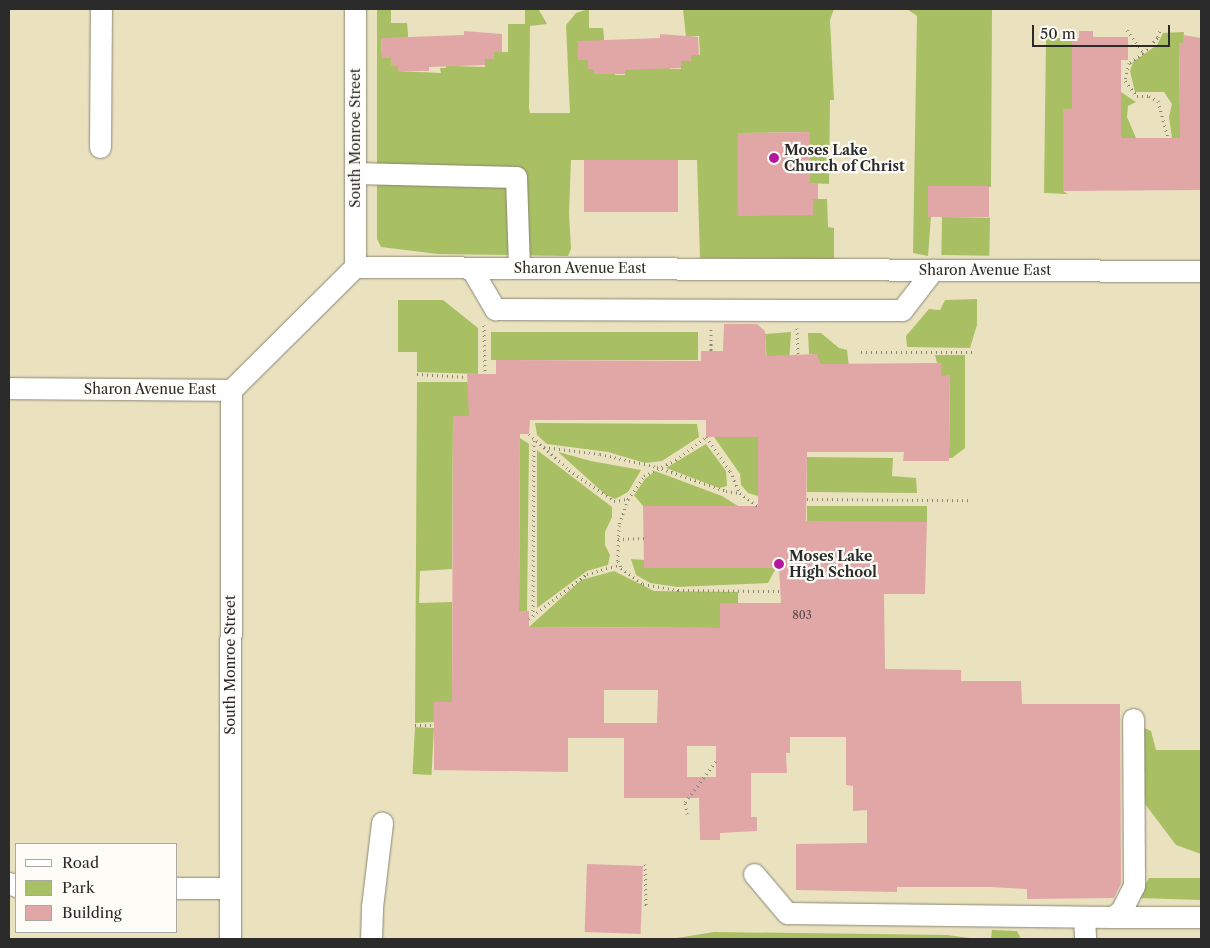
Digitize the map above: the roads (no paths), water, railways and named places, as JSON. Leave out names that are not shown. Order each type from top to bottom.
[{"type":"street","points":[[100,147],[101,9]]},
{"type":"street","name":"South Monroe Street","points":[[355,267],[356,9]]},
{"type":"street","points":[[355,173],[516,177],[518,268]]},
{"type":"street","name":"Sharon Avenue East","points":[[9,388],[232,390],[355,267],[1201,271]]},
{"type":"street","points":[[471,268],[494,309],[902,310],[933,270]]},
{"type":"street","name":"South Monroe Street","points":[[230,939],[232,390]]},
{"type":"street","points":[[1112,917],[1121,911],[1134,886],[1133,719]]},
{"type":"street","points":[[372,939],[372,907],[382,823]]},
{"type":"street","points":[[754,874],[787,913],[1201,917]]},
{"type":"street","points":[[178,888],[229,888]]},
{"type":"street","points":[[1084,917],[1085,939]]},
{"type":"place","name":"Moses Lake Church of Christ","points":[[774,158]]},
{"type":"place","name":"Moses Lake High School","points":[[779,564]]}]
